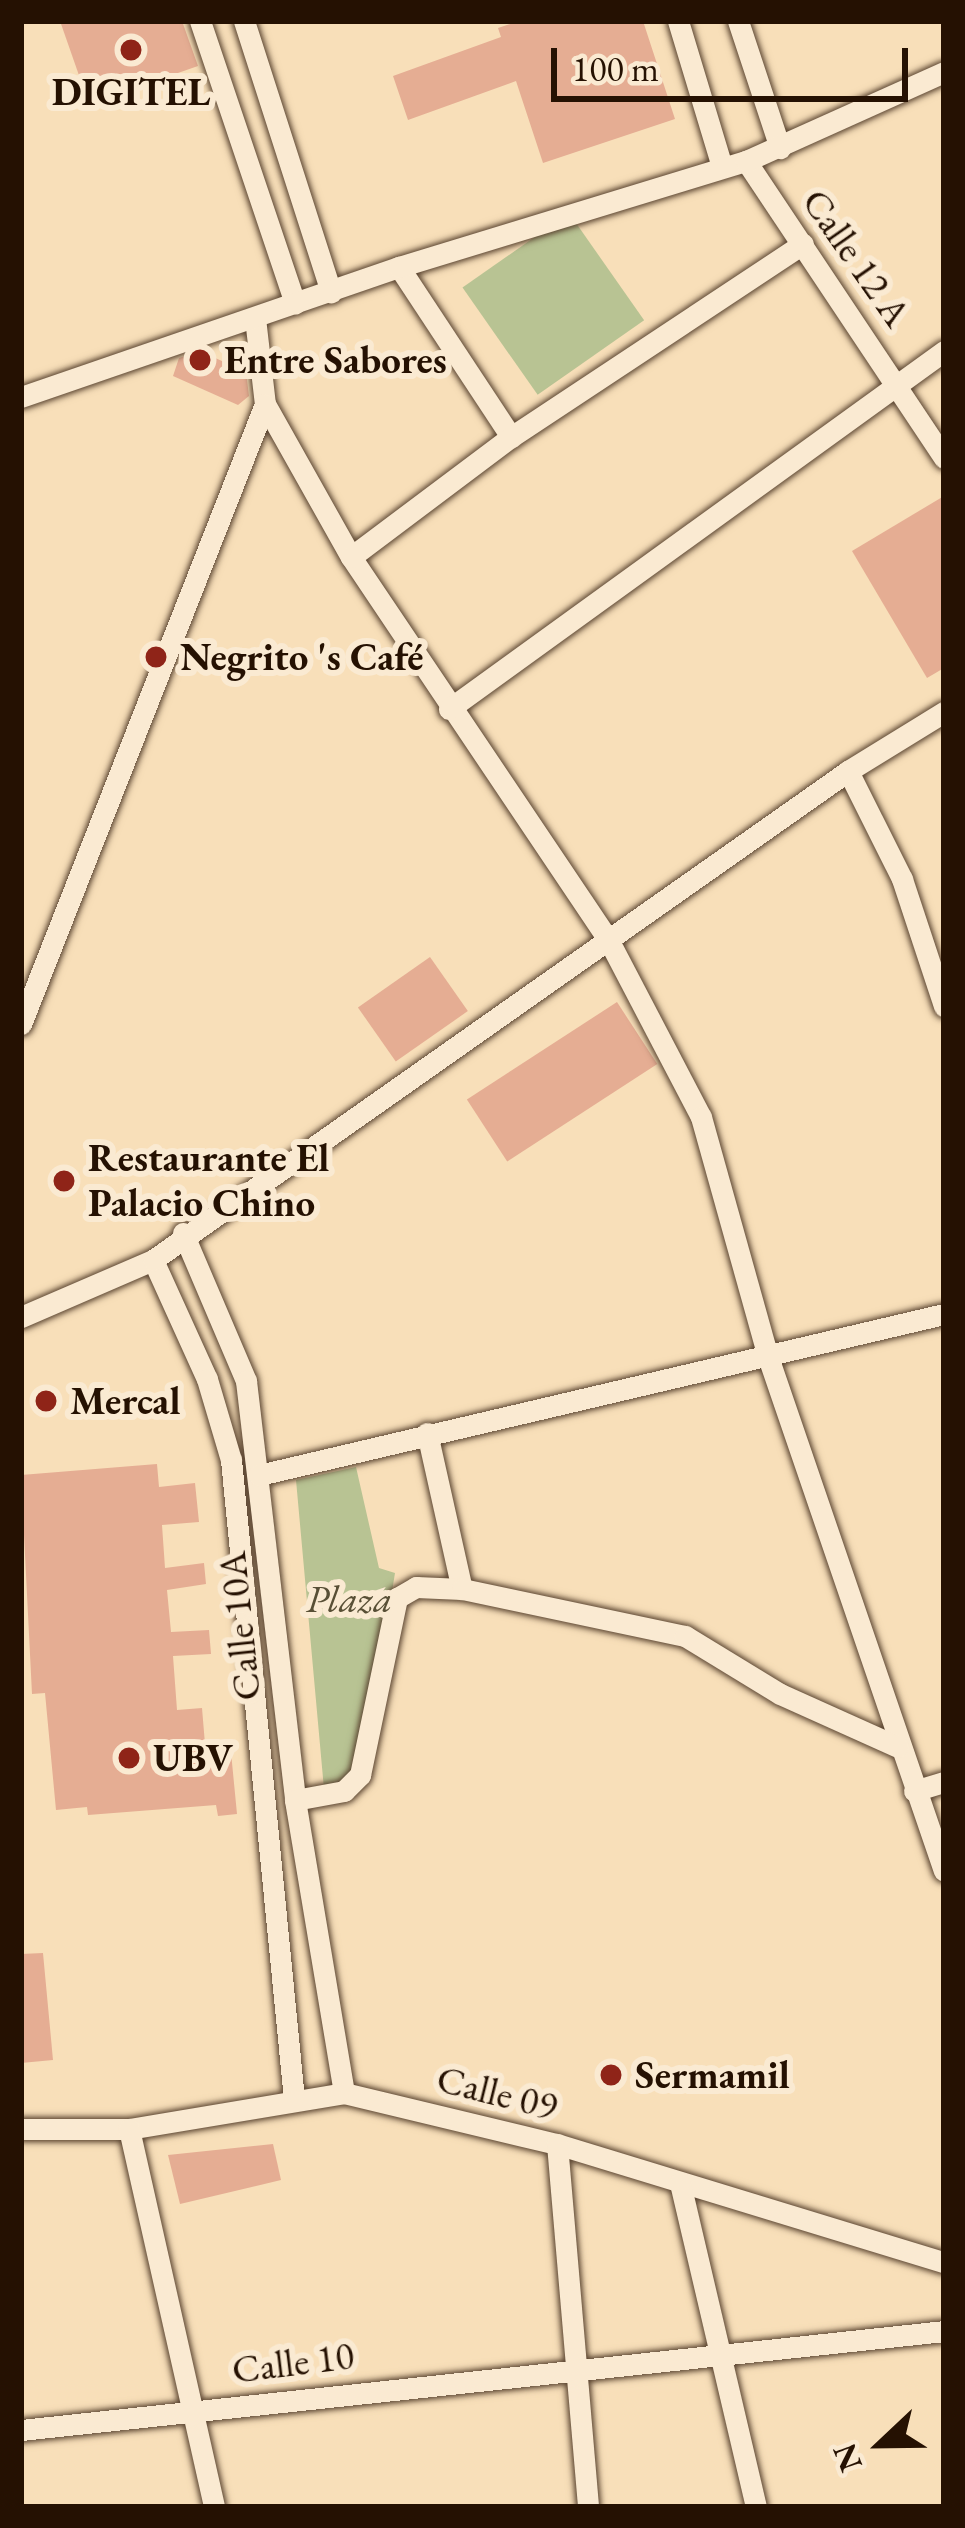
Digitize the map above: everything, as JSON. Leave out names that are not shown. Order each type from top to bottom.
[{"type":"street","points":[[200,21],[295,303]]},
{"type":"street","points":[[244,21],[331,292]]},
{"type":"street","points":[[678,21],[722,167]]},
{"type":"street","points":[[738,21],[780,148]]},
{"type":"street","points":[[21,397],[399,267],[746,161],[944,72]]},
{"type":"street","name":"Calle 12 A","points":[[746,161],[899,383],[944,458]]},
{"type":"street","points":[[351,557],[512,437],[803,244]]},
{"type":"street","points":[[399,267],[512,437]]},
{"type":"street","points":[[255,318],[265,404],[351,557],[448,709],[610,943],[700,1117],[766,1354],[944,1871]]},
{"type":"street","points":[[448,709],[944,351]]},
{"type":"street","points":[[21,1024],[265,404]]},
{"type":"street","points":[[21,1317],[153,1260],[183,1233],[610,943],[848,771],[944,712]]},
{"type":"street","points":[[848,771],[902,879],[944,1006]]},
{"type":"street","name":"Calle 10A","points":[[183,1233],[246,1381],[296,1800],[344,2093]]},
{"type":"street","name":"Calle 10A","points":[[153,1260],[207,1379],[231,1460],[294,2099]]},
{"type":"street","points":[[259,1475],[944,1313]]},
{"type":"street","points":[[427,1433],[462,1589]]},
{"type":"street","points":[[296,1800],[344,1791],[369,1758],[403,1590],[462,1589],[685,1636],[780,1694],[898,1747]]},
{"type":"street","points":[[914,1791],[944,1782]]},
{"type":"street","name":"Calle 09","points":[[21,2129],[129,2128],[344,2093],[557,2144],[944,2262]]},
{"type":"street","points":[[129,2128],[214,2507]]},
{"type":"street","points":[[557,2144],[588,2507]]},
{"type":"street","points":[[680,2183],[756,2507]]},
{"type":"street","name":"Calle 10","points":[[21,2429],[720,2349],[944,2331]]},
{"type":"green space","points":[[569,213],[644,320],[538,395],[463,288]]},
{"type":"green space","name":"Plaza","points":[[356,1467],[379,1568],[395,1573],[366,1752],[340,1785],[324,1789],[296,1480]]},
{"type":"building","name":"DIGITEL","points":[[60,21],[182,21],[198,66],[89,104]]},
{"type":"building","points":[[519,21],[643,21],[675,119],[543,163],[516,81],[408,120],[393,76],[501,37],[498,28]]},
{"type":"building","name":"Entre Sabores","points":[[200,351],[246,372],[249,396],[238,405],[173,376],[179,358]]},
{"type":"building","points":[[944,496],[944,668],[927,678],[852,551]]},
{"type":"building","points":[[430,957],[468,1011],[396,1062],[358,1007]]},
{"type":"building","points":[[617,1002],[657,1064],[507,1162],[467,1099]]},
{"type":"building","points":[[157,1464],[159,1487],[195,1483],[199,1522],[162,1525],[165,1568],[204,1563],[206,1584],[167,1590],[171,1632],[209,1630],[211,1654],[173,1656],[177,1710],[202,1708],[205,1744],[230,1742],[237,1814],[218,1816],[216,1805],[88,1815],[87,1807],[56,1810],[45,1693],[32,1694],[21,1475]]},
{"type":"building","points":[[43,1953],[53,2060],[21,2063],[21,1954]]},
{"type":"building","points":[[273,2144],[281,2180],[180,2204],[168,2155]]},
{"type":"place","name":"DIGITEL","points":[[131,50]]},
{"type":"place","name":"Entre Sabores","points":[[200,360]]},
{"type":"place","name":"Negrito 's Café","points":[[156,657]]},
{"type":"place","name":"Restaurante El Palacio Chino","points":[[64,1181]]},
{"type":"place","name":"Mercal","points":[[46,1401]]},
{"type":"place","name":"UBV","points":[[129,1758]]},
{"type":"place","name":"Sermamil","points":[[611,2075]]}]
